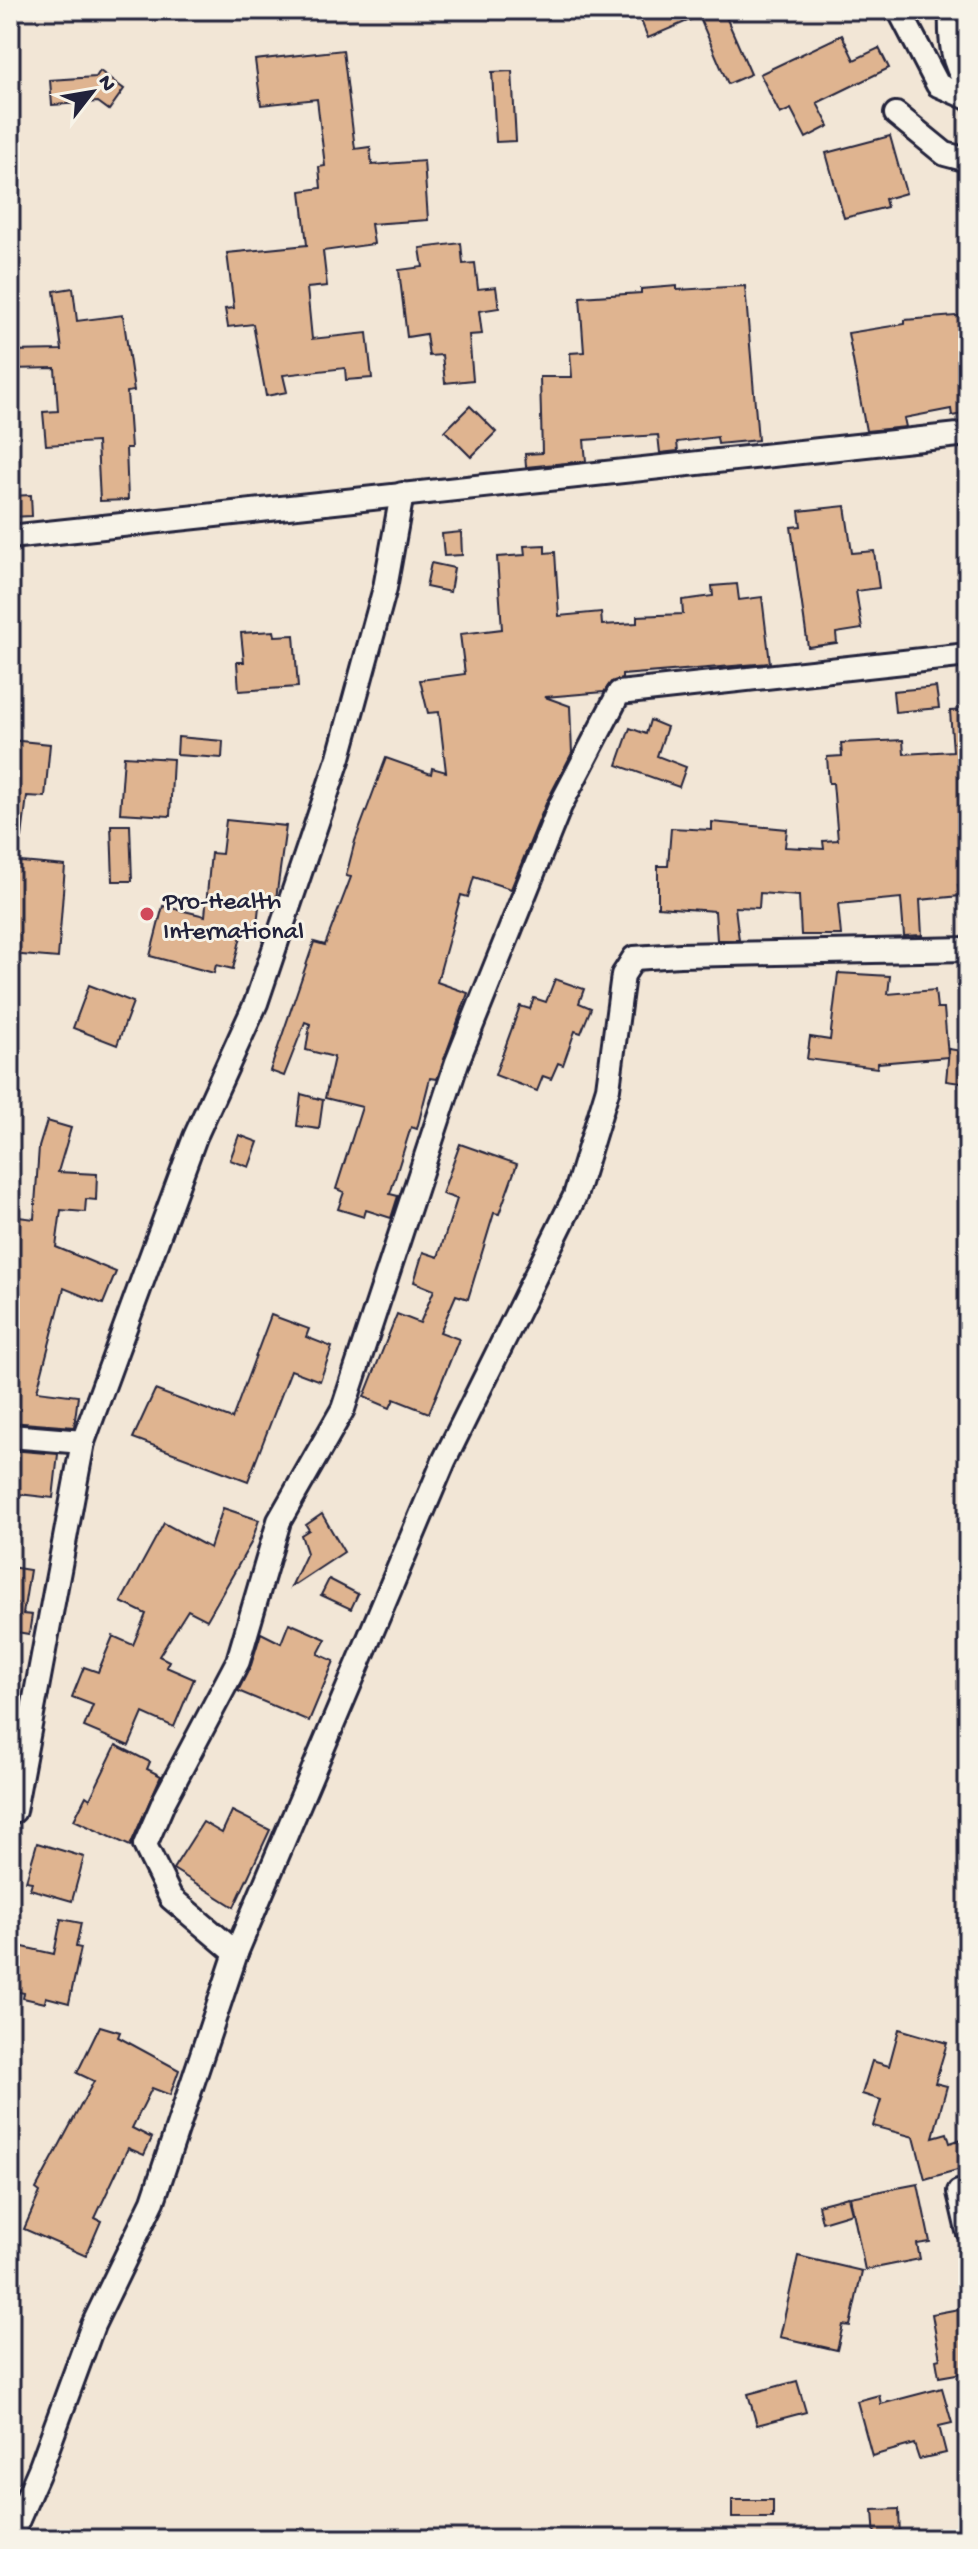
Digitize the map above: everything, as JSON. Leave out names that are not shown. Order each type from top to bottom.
[{"type":"street","points":[[899,10],[938,85],[968,98]]},
{"type":"street","points":[[951,10],[950,41],[957,71],[968,86]]},
{"type":"street","points":[[896,114],[945,154],[968,160]]},
{"type":"street","points":[[10,537],[968,434]]},
{"type":"street","points":[[14,1811],[83,1442],[195,1137],[256,1003],[339,757],[385,588],[402,494]]},
{"type":"street","points":[[236,1953],[171,1898],[145,1845],[164,1801],[238,1661],[279,1521],[343,1409],[457,1062],[560,806],[619,693],[968,655]]},
{"type":"street","points":[[10,2538],[93,2325],[153,2201],[236,1953],[444,1461],[575,1196],[608,1088],[623,975],[634,958],[968,949]]},
{"type":"street","points":[[10,1436],[83,1442]]},
{"type":"street","points":[[959,2192],[968,2231]]},
{"type":"building","points":[[659,10],[723,10],[751,74],[728,84],[699,16],[648,38],[640,18]]},
{"type":"building","points":[[842,35],[854,60],[879,48],[889,68],[817,103],[829,126],[806,138],[791,109],[780,114],[760,74]]},
{"type":"building","points":[[343,50],[355,149],[370,147],[372,165],[424,161],[428,220],[371,224],[374,244],[323,251],[327,286],[307,288],[312,339],[367,333],[372,378],[346,380],[345,368],[283,375],[287,392],[266,396],[253,324],[228,327],[225,309],[234,308],[227,253],[307,245],[301,191],[321,188],[319,167],[325,166],[317,99],[261,105],[255,60]]},
{"type":"building","points":[[100,71],[124,89],[109,110],[98,102],[52,105],[50,80],[96,77]]},
{"type":"building","points":[[512,71],[516,141],[496,142],[492,72]]},
{"type":"building","points":[[890,136],[906,193],[885,199],[887,207],[844,218],[826,153]]},
{"type":"building","points":[[461,243],[463,264],[475,263],[478,289],[496,287],[499,308],[479,311],[482,334],[469,335],[473,380],[445,383],[442,355],[429,356],[426,334],[407,337],[399,270],[423,267],[420,248]]},
{"type":"building","points":[[677,286],[677,290],[745,286],[758,440],[718,444],[717,437],[677,442],[678,451],[660,453],[658,435],[584,440],[586,461],[526,467],[525,454],[542,453],[540,377],[572,377],[570,353],[584,352],[580,297],[641,293],[641,289]]},
{"type":"building","points":[[73,288],[77,321],[123,315],[134,391],[127,392],[131,448],[126,448],[128,500],[100,501],[97,442],[46,445],[43,412],[58,411],[55,368],[10,369],[10,351],[62,350],[54,291]]},
{"type":"building","points":[[968,315],[968,413],[952,416],[951,409],[904,418],[906,427],[866,431],[848,333],[905,324],[905,320]]},
{"type":"building","points":[[470,406],[496,432],[471,457],[445,431]]},
{"type":"building","points":[[31,495],[32,516],[10,517],[10,496]]},
{"type":"building","points":[[845,506],[852,553],[874,551],[879,588],[856,591],[862,629],[836,633],[837,643],[808,647],[791,527],[801,526],[799,511]]},
{"type":"building","points":[[461,532],[462,555],[444,556],[442,534]]},
{"type":"building","points":[[545,545],[545,553],[555,552],[559,616],[601,612],[602,625],[637,623],[637,616],[683,614],[682,600],[713,596],[712,586],[737,584],[739,600],[762,597],[770,663],[622,675],[622,679],[611,682],[604,692],[545,697],[570,706],[572,753],[547,801],[511,889],[474,877],[468,897],[461,895],[437,982],[468,993],[437,1079],[430,1078],[417,1129],[411,1127],[390,1194],[398,1196],[391,1218],[366,1210],[364,1217],[338,1209],[344,1192],[336,1189],[362,1107],[325,1098],[334,1057],[306,1050],[310,1024],[305,1022],[284,1076],[270,1071],[314,942],[325,945],[351,877],[346,876],[355,841],[386,758],[431,774],[432,768],[446,772],[439,712],[428,713],[420,680],[465,674],[460,634],[502,629],[497,557],[525,555],[524,546]]},
{"type":"building","points":[[431,563],[454,568],[450,592],[426,587]]},
{"type":"building","points":[[274,631],[275,636],[294,635],[298,687],[239,691],[237,662],[244,662],[241,633]]},
{"type":"building","points":[[936,687],[939,708],[895,712],[893,691]]},
{"type":"building","points":[[968,710],[968,800],[963,800],[968,884],[958,885],[960,896],[920,900],[922,935],[904,936],[901,898],[838,904],[841,935],[801,935],[799,896],[760,893],[759,908],[735,907],[739,940],[717,940],[715,911],[658,907],[658,866],[668,866],[671,828],[712,830],[712,822],[787,829],[785,847],[824,849],[823,841],[838,840],[833,783],[829,783],[827,757],[842,756],[841,743],[903,740],[904,754],[953,751],[950,711]]},
{"type":"building","points":[[650,720],[667,727],[657,756],[686,767],[679,787],[617,765],[630,728],[646,734]]},
{"type":"building","points":[[178,737],[223,741],[222,758],[177,755]]},
{"type":"building","points":[[10,740],[50,744],[45,797],[27,796],[22,837],[10,836]]},
{"type":"building","points":[[124,756],[173,759],[170,816],[120,813]]},
{"type":"building","points":[[226,820],[286,826],[276,899],[260,897],[257,925],[244,924],[233,969],[216,965],[214,973],[150,956],[163,906],[205,916],[211,853],[222,854]]},
{"type":"building","points":[[111,825],[130,825],[132,881],[113,881]]},
{"type":"building","points":[[10,861],[65,866],[58,958],[10,954]]},
{"type":"building","points":[[838,973],[890,976],[888,994],[935,990],[937,1008],[944,1008],[948,1057],[878,1063],[877,1068],[807,1059],[810,1037],[830,1040]]},
{"type":"building","points":[[555,979],[584,989],[579,1003],[591,1008],[581,1033],[575,1031],[563,1065],[558,1063],[551,1079],[543,1076],[537,1091],[495,1075],[520,1006],[530,1009],[534,998],[546,1002]]},
{"type":"building","points":[[89,985],[133,1002],[117,1045],[73,1028]]},
{"type":"building","points":[[949,1049],[968,1052],[968,1084],[946,1081]]},
{"type":"building","points":[[301,1094],[323,1100],[319,1129],[297,1126]]},
{"type":"building","points":[[47,1121],[71,1128],[58,1172],[97,1174],[96,1200],[86,1199],[85,1212],[61,1210],[56,1247],[116,1272],[103,1304],[64,1288],[37,1391],[78,1396],[74,1427],[10,1422],[10,1216],[34,1219],[39,1147]]},
{"type":"building","points":[[239,1135],[258,1142],[249,1167],[230,1160]]},
{"type":"building","points":[[460,1144],[517,1164],[499,1214],[494,1213],[468,1299],[456,1295],[440,1332],[459,1339],[429,1413],[394,1399],[390,1408],[364,1397],[397,1314],[420,1323],[434,1290],[414,1282],[423,1252],[438,1257],[457,1199],[442,1194]]},
{"type":"building","points":[[271,1315],[309,1329],[306,1337],[332,1347],[320,1381],[291,1370],[248,1481],[133,1438],[155,1390],[232,1419]]},
{"type":"building","points":[[10,1450],[58,1454],[53,1498],[10,1493]]},
{"type":"building","points":[[223,1508],[259,1520],[251,1543],[207,1620],[188,1610],[159,1656],[169,1661],[166,1667],[194,1679],[174,1727],[143,1713],[129,1746],[84,1727],[93,1705],[72,1697],[84,1667],[98,1672],[113,1636],[133,1645],[146,1614],[121,1602],[164,1523],[210,1548]]},
{"type":"building","points":[[322,1514],[344,1552],[291,1587],[307,1553],[301,1535],[309,1530],[306,1525]]},
{"type":"building","points":[[10,1567],[30,1570],[23,1614],[32,1615],[29,1634],[10,1631]]},
{"type":"building","points":[[329,1579],[358,1594],[351,1609],[321,1595]]},
{"type":"building","points":[[289,1623],[326,1639],[318,1654],[334,1661],[309,1721],[238,1691],[251,1665],[261,1633],[281,1643]]},
{"type":"building","points":[[116,1745],[150,1762],[147,1769],[161,1776],[130,1846],[74,1820],[86,1796],[90,1799]]},
{"type":"building","points":[[232,1811],[270,1830],[234,1907],[173,1869],[203,1822],[222,1833]]},
{"type":"building","points":[[37,1843],[84,1857],[72,1901],[30,1889],[32,1882],[26,1881]]},
{"type":"building","points":[[61,1919],[81,1923],[76,1947],[81,1948],[69,2003],[46,1997],[45,2003],[23,1998],[24,1993],[10,1990],[10,1944],[54,1954]]},
{"type":"building","points":[[100,2026],[120,2032],[118,2037],[179,2070],[170,2095],[152,2088],[132,2128],[152,2138],[144,2155],[128,2148],[95,2218],[101,2221],[86,2256],[24,2229],[40,2192],[36,2189],[94,2081],[77,2073]]},
{"type":"building","points":[[899,2029],[947,2043],[935,2083],[947,2086],[933,2137],[947,2133],[950,2143],[968,2137],[968,2167],[925,2179],[914,2137],[873,2126],[881,2100],[862,2094],[872,2061],[889,2066]]},
{"type":"building","points":[[918,2184],[930,2242],[917,2244],[920,2259],[865,2270],[850,2197]]},
{"type":"building","points":[[848,2197],[852,2213],[822,2222],[818,2205]]},
{"type":"building","points":[[798,2256],[862,2271],[850,2326],[843,2325],[837,2350],[780,2337]]},
{"type":"building","points":[[959,2309],[968,2372],[939,2377],[936,2360],[940,2359],[932,2314]]},
{"type":"building","points":[[797,2381],[806,2412],[757,2425],[748,2394]]},
{"type":"building","points":[[942,2388],[952,2423],[939,2426],[946,2453],[919,2459],[914,2444],[872,2456],[857,2401],[879,2395],[881,2404]]},
{"type":"building","points":[[732,2500],[773,2500],[773,2518],[732,2518]]},
{"type":"building","points":[[899,2509],[900,2539],[875,2539],[873,2510]]},
{"type":"place","name":"Pro-Health International","points":[[147,914]]}]
